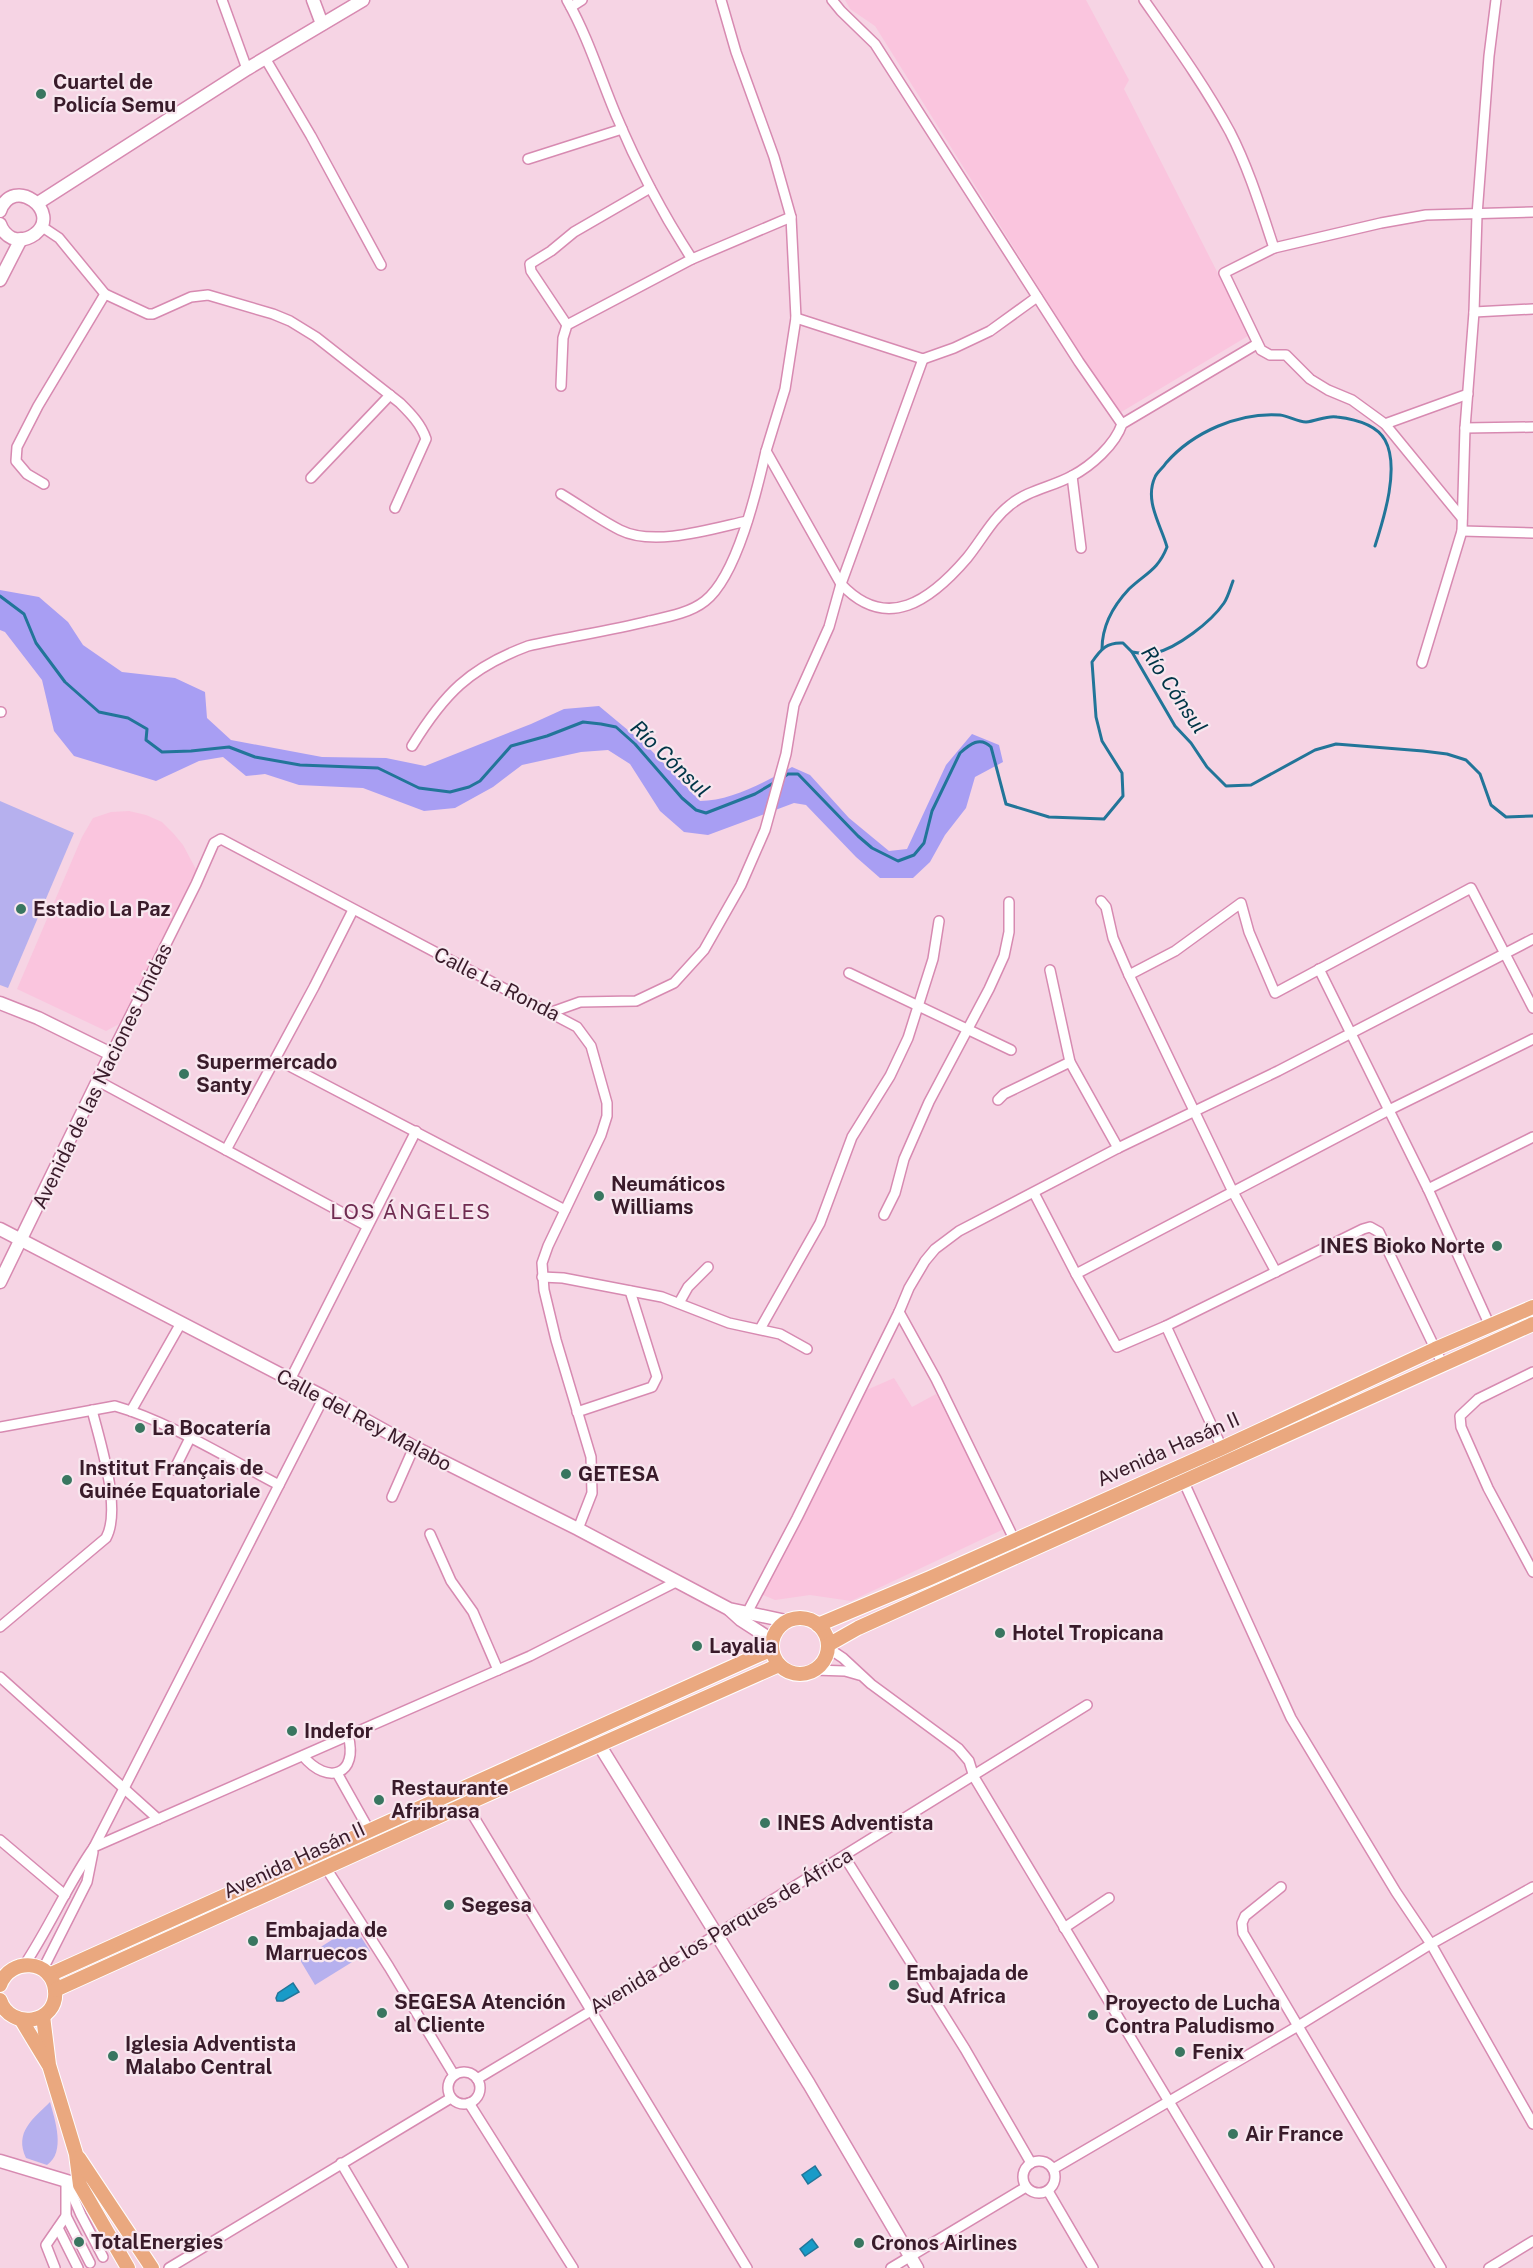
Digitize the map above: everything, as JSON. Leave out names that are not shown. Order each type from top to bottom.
[{"type":"main road","points":[[312,0],[322,24]]},
{"type":"main road","points":[[38,203],[247,69],[363,0]]},
{"type":"main road","points":[[0,212],[6,201],[18,195],[26,196],[38,203],[43,218],[33,236],[21,239],[7,234],[0,224]]},
{"type":"main road","points":[[0,280],[21,239]]},
{"type":"main road","points":[[0,1003],[38,1018],[111,1054]]},
{"type":"main road","name":"Avenida de las Naciones Unidas","points":[[0,1282],[111,1054]]},
{"type":"main road","name":"Calle del Rey Malabo","points":[[0,1229],[324,1397],[414,1447],[578,1529],[729,1609],[786,1621]]},
{"type":"main road","name":"Avenida Hasán II","points":[[818,1625],[852,1613],[1222,1448],[1533,1306]]},
{"type":"main road","name":"Avenida Hasán II","points":[[828,1647],[858,1628],[1533,1324]]},
{"type":"main road","name":"Calle del Rey Malabo","points":[[729,1609],[772,1645]]},
{"type":"main road","points":[[802,1618],[818,1625],[826,1638],[828,1647],[823,1661],[814,1670],[800,1674],[785,1670],[780,1665],[772,1645],[774,1633],[786,1621],[802,1618]]},
{"type":"main road","name":"Avenida Hasán II","points":[[46,1972],[369,1830],[772,1645]]},
{"type":"main road","name":"Avenida Hasán II","points":[[56,1990],[780,1665]]},
{"type":"main road","points":[[600,1746],[810,2084],[917,2268]]},
{"type":"main road","points":[[2,1976],[18,1965],[25,1964],[46,1972],[56,1990],[53,2005],[43,2016],[29,2021],[15,2019],[2,2007]]},
{"type":"main road","points":[[43,2016],[49,2065],[76,2154],[80,2186],[128,2268]]},
{"type":"main road","points":[[22,2020],[49,2065]]},
{"type":"main road","points":[[76,2154],[152,2268]]},
{"type":"main road","points":[[0,2161],[80,2186],[97,2185]]},
{"type":"street","points":[[222,0],[247,69]]},
{"type":"street","points":[[582,0],[569,3],[622,129],[650,188],[692,259]]},
{"type":"street","points":[[412,746],[432,714],[455,688],[474,673],[513,652],[539,644],[658,619],[694,608],[704,602],[725,576],[747,521],[785,389],[796,318],[791,217],[774,157],[736,52],[721,0]]},
{"type":"street","points":[[832,0],[875,44],[1079,362],[1122,424]]},
{"type":"street","points":[[1144,0],[1201,83],[1229,131],[1249,176],[1275,248]]},
{"type":"street","points":[[1422,663],[1462,531],[1465,428],[1474,312],[1477,215],[1489,56],[1496,0]]},
{"type":"street","points":[[265,58],[311,136],[381,265]]},
{"type":"street","points":[[528,159],[622,129]]},
{"type":"street","points":[[567,325],[531,271],[530,264],[551,251],[574,232],[650,188]]},
{"type":"street","points":[[1462,518],[1385,424],[1352,400],[1310,379],[1286,355],[1265,354],[1257,344],[1247,317],[1224,273],[1275,248],[1381,223],[1426,215],[1533,212]]},
{"type":"street","points":[[561,386],[563,338],[567,325],[692,259],[791,217]]},
{"type":"street","points":[[41,225],[67,246],[105,294],[148,314],[160,312],[191,297],[208,295],[273,314],[290,321],[316,337],[390,395],[412,415],[426,439],[395,508]]},
{"type":"street","points":[[44,484],[27,474],[16,461],[17,447],[38,406],[105,294]]},
{"type":"street","points":[[796,318],[923,359],[954,348],[990,331],[1037,297]]},
{"type":"street","points":[[1474,312],[1533,309]]},
{"type":"street","points":[[766,451],[841,584],[852,595],[878,608],[907,607],[933,590],[966,560],[1007,506],[1019,498],[1072,476],[1113,441],[1122,424],[1257,344]]},
{"type":"street","points":[[552,1012],[580,1002],[636,1001],[674,983],[704,950],[741,885],[765,830],[786,754],[794,705],[829,627],[841,584],[923,359]]},
{"type":"street","points":[[1385,424],[1468,394]]},
{"type":"street","points":[[311,478],[390,395]]},
{"type":"street","points":[[1465,428],[1533,427]]},
{"type":"street","points":[[1072,476],[1081,548]]},
{"type":"street","points":[[561,494],[621,531],[641,537],[683,534],[747,521]]},
{"type":"street","points":[[1462,531],[1533,533]]},
{"type":"street","name":"Calle La Ronda","points":[[221,839],[552,1012],[572,1023],[587,1039],[591,1046],[608,1110],[601,1135],[543,1259],[542,1277]]},
{"type":"street","name":"Avenida de las Naciones Unidas","points":[[111,1054],[191,895],[214,843],[221,839]]},
{"type":"street","points":[[1129,975],[1175,951],[1241,903],[1249,932],[1275,993],[1471,888],[1533,1008]]},
{"type":"street","points":[[1101,901],[1106,907],[1113,938],[1129,975],[1233,1192],[1276,1272]]},
{"type":"street","points":[[884,1215],[895,1192],[904,1159],[929,1102],[1004,956],[1009,932],[1009,902]]},
{"type":"street","points":[[226,1150],[353,910]]},
{"type":"street","points":[[760,1329],[820,1223],[852,1137],[890,1076],[908,1038],[933,959],[939,921]]},
{"type":"street","points":[[747,1613],[797,1518],[909,1288],[935,1248],[959,1231],[1118,1148],[1533,939]]},
{"type":"street","points":[[1318,969],[1428,1189],[1490,1326]]},
{"type":"street","points":[[1050,970],[1070,1062],[1118,1148]]},
{"type":"street","points":[[849,973],[1011,1050]]},
{"type":"street","points":[[572,1023],[580,1002]]},
{"type":"street","points":[[1076,1274],[1389,1110],[1533,1039]]},
{"type":"street","points":[[276,1059],[565,1210]]},
{"type":"street","points":[[998,1100],[1004,1094],[1070,1062]]},
{"type":"street","points":[[98,1081],[368,1226]]},
{"type":"street","points":[[290,1380],[416,1131]]},
{"type":"street","points":[[1428,1189],[1533,1137]]},
{"type":"street","points":[[1034,1193],[1117,1347],[1166,1326],[1370,1227],[1379,1232],[1443,1365]]},
{"type":"street","points":[[679,1303],[688,1287],[708,1267]]},
{"type":"street","points":[[578,1529],[591,1493],[593,1481],[591,1457],[556,1340],[542,1277],[563,1278],[679,1303],[729,1323],[780,1334],[807,1349]]},
{"type":"street","points":[[577,1412],[656,1383],[657,1377],[630,1291]]},
{"type":"street","points":[[899,1312],[936,1379],[1014,1539]]},
{"type":"street","points":[[131,1411],[181,1323]]},
{"type":"street","points":[[1166,1326],[1222,1448]]},
{"type":"street","points":[[1533,1372],[1478,1399],[1460,1416],[1461,1427],[1488,1488],[1533,1572]]},
{"type":"street","points":[[25,1964],[40,1941],[75,1874],[94,1847],[324,1397]]},
{"type":"street","points":[[0,1427],[115,1406],[190,1438],[279,1485]]},
{"type":"street","points":[[0,1627],[106,1538],[111,1529],[112,1509],[103,1455],[92,1410]]},
{"type":"street","points":[[174,1470],[190,1438]]},
{"type":"street","points":[[392,1497],[414,1447]]},
{"type":"street","points":[[1178,1467],[1291,1718],[1396,1892],[1431,1944],[1533,2124]]},
{"type":"street","points":[[430,1534],[451,1581],[473,1612],[498,1670]]},
{"type":"street","points":[[94,1847],[530,1656],[676,1582]]},
{"type":"street","points":[[828,1647],[843,1658],[859,1675],[958,1748],[969,1761],[974,1777],[1269,2268]]},
{"type":"street","points":[[814,1670],[845,1671],[859,1675]]},
{"type":"street","points":[[0,1677],[124,1786],[158,1819]]},
{"type":"street","name":"Avenida de los Parques de África","points":[[477,2079],[974,1777],[1087,1705]]},
{"type":"street","points":[[303,1756],[318,1770],[337,1773],[346,1766],[350,1755],[348,1736]]},
{"type":"street","points":[[337,1773],[369,1830]]},
{"type":"street","points":[[466,1804],[747,2268]]},
{"type":"street","points":[[0,1840],[65,1895]]},
{"type":"street","points":[[46,1972],[87,1882],[94,1847]]},
{"type":"street","points":[[844,1856],[965,2049],[1031,2163]]},
{"type":"street","points":[[326,1868],[454,2075]]},
{"type":"street","points":[[1281,1887],[1245,1916],[1242,1923],[1243,1933],[1441,2268]]},
{"type":"street","points":[[1053,2169],[1298,2026],[1431,1944],[1533,1887]]},
{"type":"street","points":[[1064,1928],[1109,1898]]},
{"type":"street","points":[[464,2072],[477,2079],[479,2093],[469,2103],[459,2104],[451,2098],[448,2088],[454,2075],[464,2072]]},
{"type":"street","points":[[169,2268],[451,2098]]},
{"type":"street","points":[[469,2103],[573,2268]]},
{"type":"street","points":[[1041,2162],[1053,2169],[1054,2183],[1048,2191],[1034,2193],[1026,2187],[1023,2176],[1031,2163],[1041,2162]]},
{"type":"street","points":[[341,2163],[403,2268]]},
{"type":"street","points":[[66,2180],[66,2216],[90,2263]]},
{"type":"street","points":[[66,2180],[103,2257]]},
{"type":"street","points":[[891,2268],[1026,2187]]},
{"type":"street","points":[[1048,2191],[1093,2268]]},
{"type":"street","points":[[55,2268],[45,2245],[66,2216]]},
{"type":"street","points":[[58,2228],[79,2268],[117,2250]]},
{"type":"street","points":[[1489,2268],[1533,2241]]},
{"type":"shaded area","points":[[845,0],[1086,0],[1129,80],[1124,89],[1248,336],[1118,414],[875,26],[850,9]]},
{"type":"shaded area","points":[[0,590],[39,597],[68,622],[83,645],[122,672],[175,678],[205,692],[207,718],[231,740],[322,757],[386,758],[425,766],[564,709],[599,706],[647,746],[700,801],[736,794],[792,767],[810,775],[849,818],[889,851],[907,849],[946,765],[972,734],[999,745],[1003,762],[975,777],[966,808],[945,835],[930,862],[913,878],[880,878],[856,857],[806,805],[794,803],[708,835],[684,832],[660,811],[630,764],[608,750],[581,752],[522,765],[493,787],[455,808],[424,811],[363,788],[299,785],[265,774],[246,776],[223,757],[199,761],[156,781],[74,756],[54,731],[42,680],[5,632],[0,630]]},
{"type":"shaded area","name":"Estadio La Paz","points":[[0,801],[74,833],[8,988],[0,985]]},
{"type":"shaded area","points":[[129,811],[162,822],[183,845],[199,875],[119,1024],[106,1031],[17,989],[82,837],[93,818],[111,812]]},
{"type":"shaded area","points":[[894,1378],[912,1407],[936,1394],[1004,1529],[851,1601],[810,1595],[775,1600],[763,1595],[862,1392]]},
{"type":"shaded area","points":[[354,1926],[370,1951],[315,1985],[300,1960]]},
{"type":"shaded area","points":[[50,2102],[58,2144],[53,2159],[47,2165],[26,2158],[22,2141],[27,2127]]},
{"type":"water","points":[[293,1983],[299,1992],[283,2001],[277,2001],[278,1993]]},
{"type":"water","points":[[815,2166],[821,2175],[808,2184],[802,2175]]},
{"type":"water","points":[[812,2239],[818,2247],[805,2256],[800,2249]]},
{"type":"waterway","points":[[1102,649],[1106,624],[1113,609],[1129,589],[1156,566],[1167,547],[1152,504],[1152,486],[1156,475],[1189,442],[1218,426],[1249,417],[1280,415],[1306,422],[1329,417],[1344,418],[1364,423],[1376,430],[1385,440],[1389,451],[1391,478],[1375,546]]},
{"type":"waterway","points":[[1132,652],[1155,653],[1173,646],[1193,633],[1224,603],[1233,581]]},
{"type":"waterway","name":"Río Cónsul","points":[[0,596],[24,614],[36,643],[65,682],[99,712],[128,718],[147,729],[146,740],[162,752],[229,747],[255,757],[300,765],[378,768],[419,788],[450,792],[469,787],[480,781],[511,746],[547,736],[583,722],[616,727],[635,744],[682,798],[696,810],[706,813],[755,794],[777,781]]},
{"type":"waterway","name":"Río Cónsul","points":[[782,778],[788,774],[798,774],[858,836],[872,848],[898,861],[914,855],[924,843],[932,811],[960,753],[975,742],[983,742],[991,747],[1006,804],[1049,817],[1104,819],[1123,796],[1122,773],[1102,741],[1096,717],[1092,662],[1105,647],[1123,643],[1132,652],[1175,726],[1191,743],[1207,767],[1226,786],[1251,785],[1315,750],[1336,744],[1423,751],[1447,754],[1466,760],[1480,774],[1491,805],[1506,817],[1533,816]]},
{"type":"place","name":"Cuartel de Policía Semu","points":[[41,94]]},
{"type":"place","name":"Estadio La Paz","points":[[21,909]]},
{"type":"place","name":"Supermercado Santy","points":[[184,1074]]},
{"type":"place","name":"Neumáticos Williams","points":[[599,1196]]},
{"type":"place","name":"INES Bioko Norte","points":[[1497,1246]]},
{"type":"place","name":"La Bocatería","points":[[140,1428]]},
{"type":"place","name":"GETESA","points":[[566,1474]]},
{"type":"place","name":"Institut Français de Guinée Equatoriale","points":[[67,1480]]},
{"type":"place","name":"Hotel Tropicana","points":[[1000,1633]]},
{"type":"place","name":"Layalia","points":[[697,1646]]},
{"type":"place","name":"Indefor","points":[[292,1731]]},
{"type":"place","name":"Restaurante Afribrasa","points":[[379,1800]]},
{"type":"place","name":"INES Adventista","points":[[765,1823]]},
{"type":"place","name":"Segesa","points":[[449,1905]]},
{"type":"place","name":"Embajada de Marruecos","points":[[253,1941]]},
{"type":"place","name":"Embajada de Sud Africa","points":[[894,1985]]},
{"type":"place","name":"SEGESA Atención al Cliente","points":[[382,2013]]},
{"type":"place","name":"Proyecto de Lucha Contra Paludismo","points":[[1093,2015]]},
{"type":"place","name":"Fenix","points":[[1180,2052]]},
{"type":"place","name":"Iglesia Adventista Malabo Central","points":[[113,2056]]},
{"type":"place","name":"Air France","points":[[1233,2134]]},
{"type":"place","name":"TotalEnergies","points":[[79,2242]]},
{"type":"place","name":"Cronos Airlines","points":[[859,2243]]},
{"type":"district","name":"LOS ÁNGELES","points":[[411,1212]]}]
